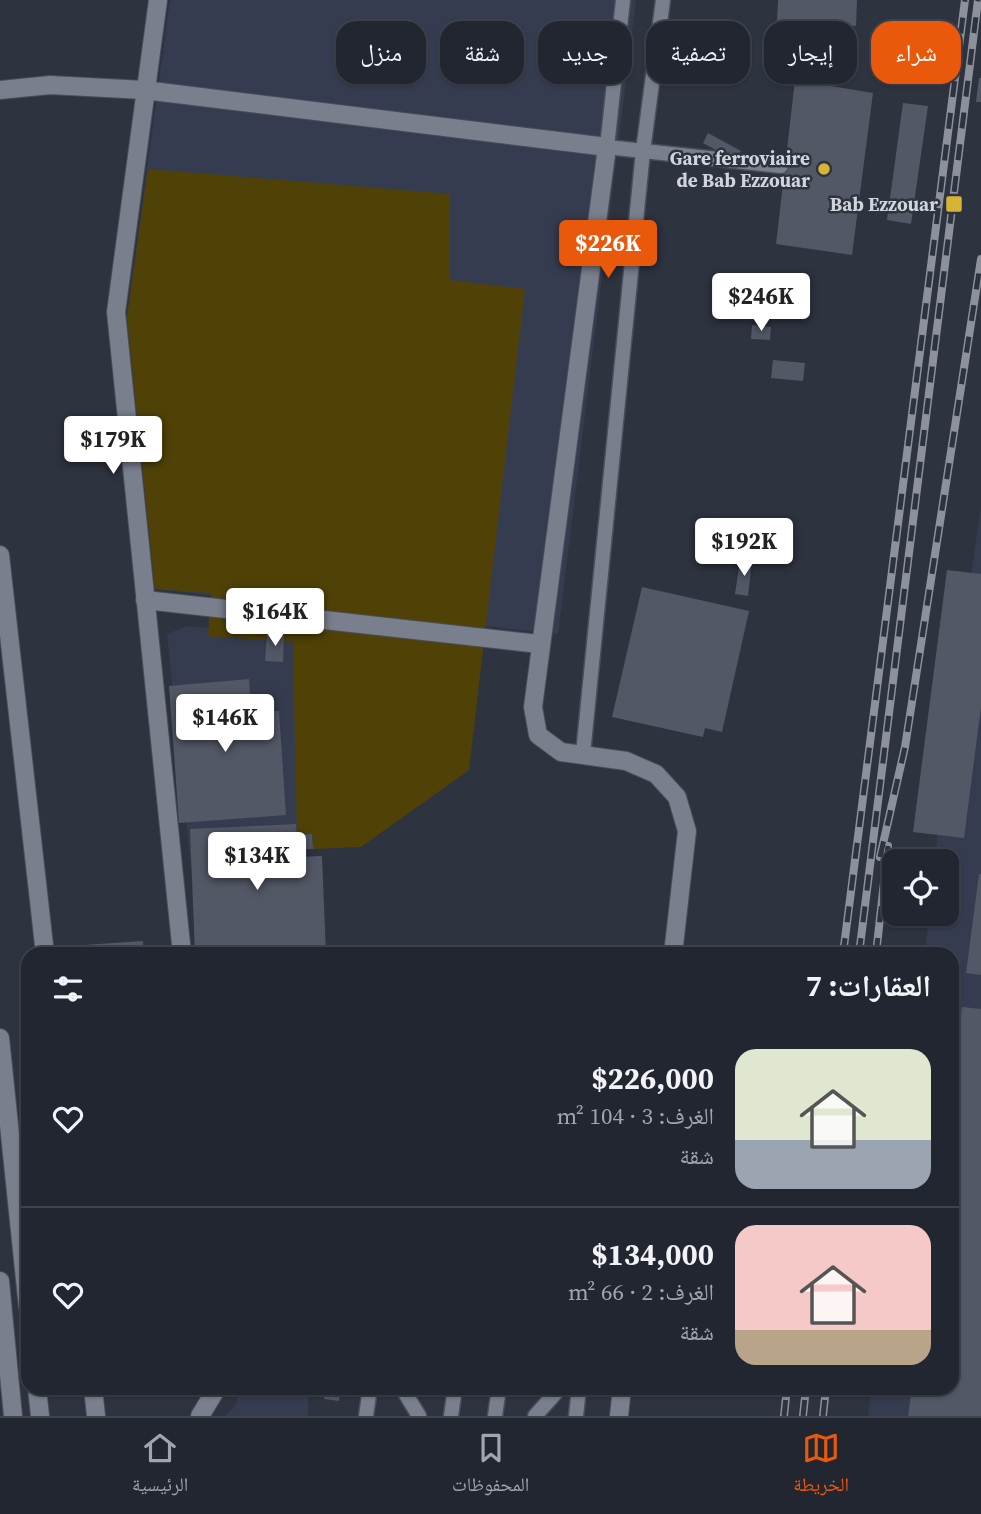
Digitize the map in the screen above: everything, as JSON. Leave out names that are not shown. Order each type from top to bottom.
[{"type":"street","points":[[158,0],[116,312],[181,947]]},
{"type":"street","points":[[0,90],[50,85],[144,90],[607,146],[539,644],[533,707],[538,735],[561,752],[626,761],[656,774],[677,797],[687,831],[674,947]]},
{"type":"street","points":[[0,555],[44,947]]},
{"type":"street","points":[[145,600],[539,644]]},
{"type":"street","points":[[0,1038],[21,1240]]},
{"type":"street","points":[[0,1281],[13,1416]]},
{"type":"street","points":[[38,1395],[40,1416]]},
{"type":"street","points":[[94,1395],[96,1416]]},
{"type":"street","points":[[200,1416],[213,1395]]},
{"type":"street","points":[[619,1416],[621,1395]]},
{"type":"lane","points":[[623,0],[607,146],[781,166]]},
{"type":"lane","points":[[583,754],[643,151],[663,0]]},
{"type":"lane","points":[[367,1415],[369,1395]]},
{"type":"lane","points":[[406,1395],[419,1416]]},
{"type":"lane","points":[[451,1416],[454,1395]]},
{"type":"lane","points":[[495,1416],[499,1395]]},
{"type":"lane","points":[[535,1416],[554,1395]]},
{"type":"lane","points":[[576,1416],[578,1395]]},
{"type":"shaded area","points":[[170,0],[636,0],[632,33],[632,21],[538,21],[538,84],[626,84],[558,634],[155,589],[127,317]]},
{"type":"shaded area","points":[[148,169],[450,194],[449,280],[525,289],[469,770],[361,847],[313,849],[312,834],[297,835],[293,642],[208,636],[211,593],[155,589],[127,317]]},
{"type":"shaded area","points":[[981,507],[981,1416],[868,1416],[871,1395],[959,1395],[959,947],[926,947],[928,926],[959,926],[959,849],[936,849],[948,730]]},
{"type":"shaded area","points":[[188,626],[305,636],[307,947],[199,947],[167,634]]},
{"type":"shaded area","points":[[239,1395],[308,1395],[308,1416],[225,1416],[235,1406]]},
{"type":"building","points":[[778,0],[857,0],[856,21],[777,21]]},
{"type":"building","points":[[979,78],[981,102],[976,102]]},
{"type":"building","name":"Gare ferroviaire de Bab Ezzouar","points":[[795,84],[819,84],[873,93],[852,255],[776,244]]},
{"type":"building","points":[[903,103],[928,106],[911,224],[887,220]]},
{"type":"building","points":[[708,133],[741,151],[736,161],[703,143]]},
{"type":"building","points":[[752,325],[771,327],[770,340],[751,339]]},
{"type":"building","points":[[773,360],[805,363],[803,381],[771,378]]},
{"type":"building","points":[[740,560],[752,561],[748,596],[735,594]]},
{"type":"building","points":[[947,570],[981,574],[981,707],[964,838],[913,832]]},
{"type":"building","points":[[642,587],[749,611],[722,732],[705,728],[703,737],[612,717]]},
{"type":"building","points":[[267,634],[284,635],[283,662],[265,661]]},
{"type":"building","points":[[249,679],[251,713],[279,711],[286,815],[179,823],[169,686]]},
{"type":"building","points":[[296,824],[297,835],[312,834],[313,849],[297,849],[298,857],[322,856],[326,947],[195,947],[190,829]]},
{"type":"building","points":[[981,874],[981,975],[966,973]]},
{"type":"building","points":[[143,941],[143,947],[55,947]]},
{"type":"building","points":[[962,1007],[981,1009],[981,1416],[908,1416],[911,1395],[959,1395],[959,1029]]},
{"type":"building","points":[[324,1395],[340,1395],[339,1401],[324,1399]]},
{"type":"railway","points":[[844,947],[965,0]]},
{"type":"railway","points":[[860,947],[978,0]]},
{"type":"railway","points":[[880,857],[905,747],[981,259]]},
{"type":"railway","points":[[877,947],[888,846]]},
{"type":"railway","points":[[784,1416],[786,1395]]},
{"type":"railway","points":[[803,1416],[805,1395]]},
{"type":"railway","points":[[823,1416],[825,1395]]},
{"type":"place","name":"Gare ferroviaire de Bab Ezzouar","points":[[824,169]]},
{"type":"place","name":"Bab Ezzouar","points":[[954,204]]}]
